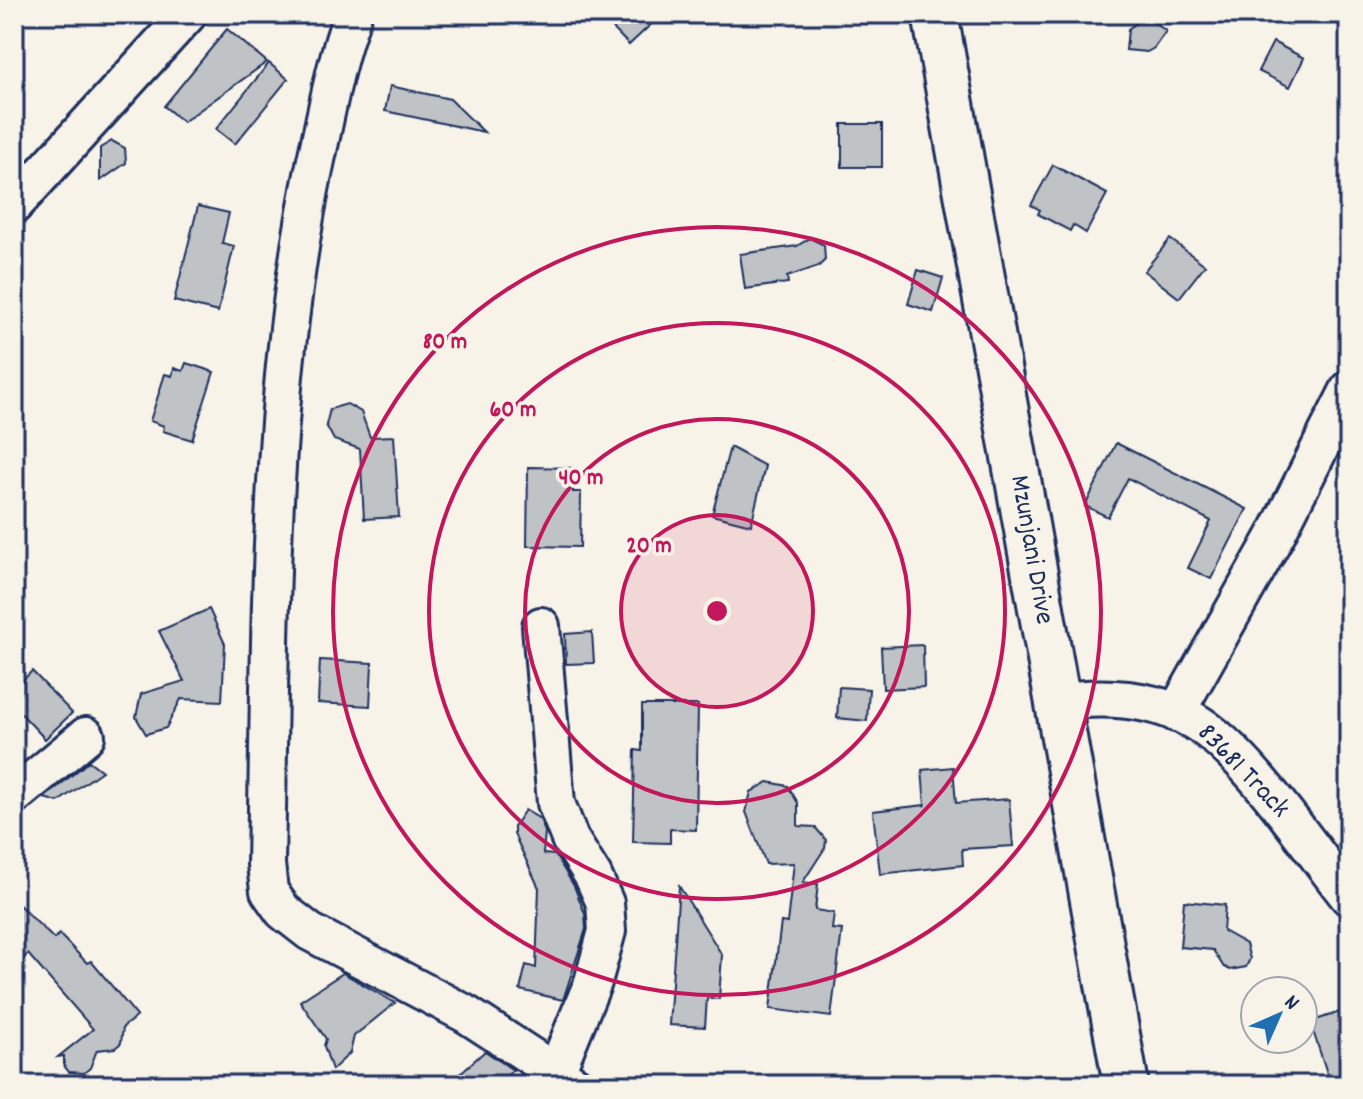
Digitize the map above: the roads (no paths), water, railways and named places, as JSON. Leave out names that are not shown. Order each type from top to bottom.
[{"type":"main road","name":"Mzunjani Drive","points":[[935,14],[1126,1085]]},
{"type":"street","points":[[14,205],[188,14]]},
{"type":"street","points":[[353,14],[341,46],[299,242],[287,353],[267,637],[266,864],[269,891],[283,911],[310,932],[466,1014],[565,1079],[607,931],[605,903],[593,876],[570,839],[556,803],[541,626]]},
{"type":"street","points":[[1176,713],[1276,535],[1349,390]]},
{"type":"street","name":"83681 Track","points":[[1056,702],[1116,698],[1149,703],[1176,713],[1215,737],[1269,795],[1349,897]]},
{"type":"street","points":[[14,796],[86,736]]}]
